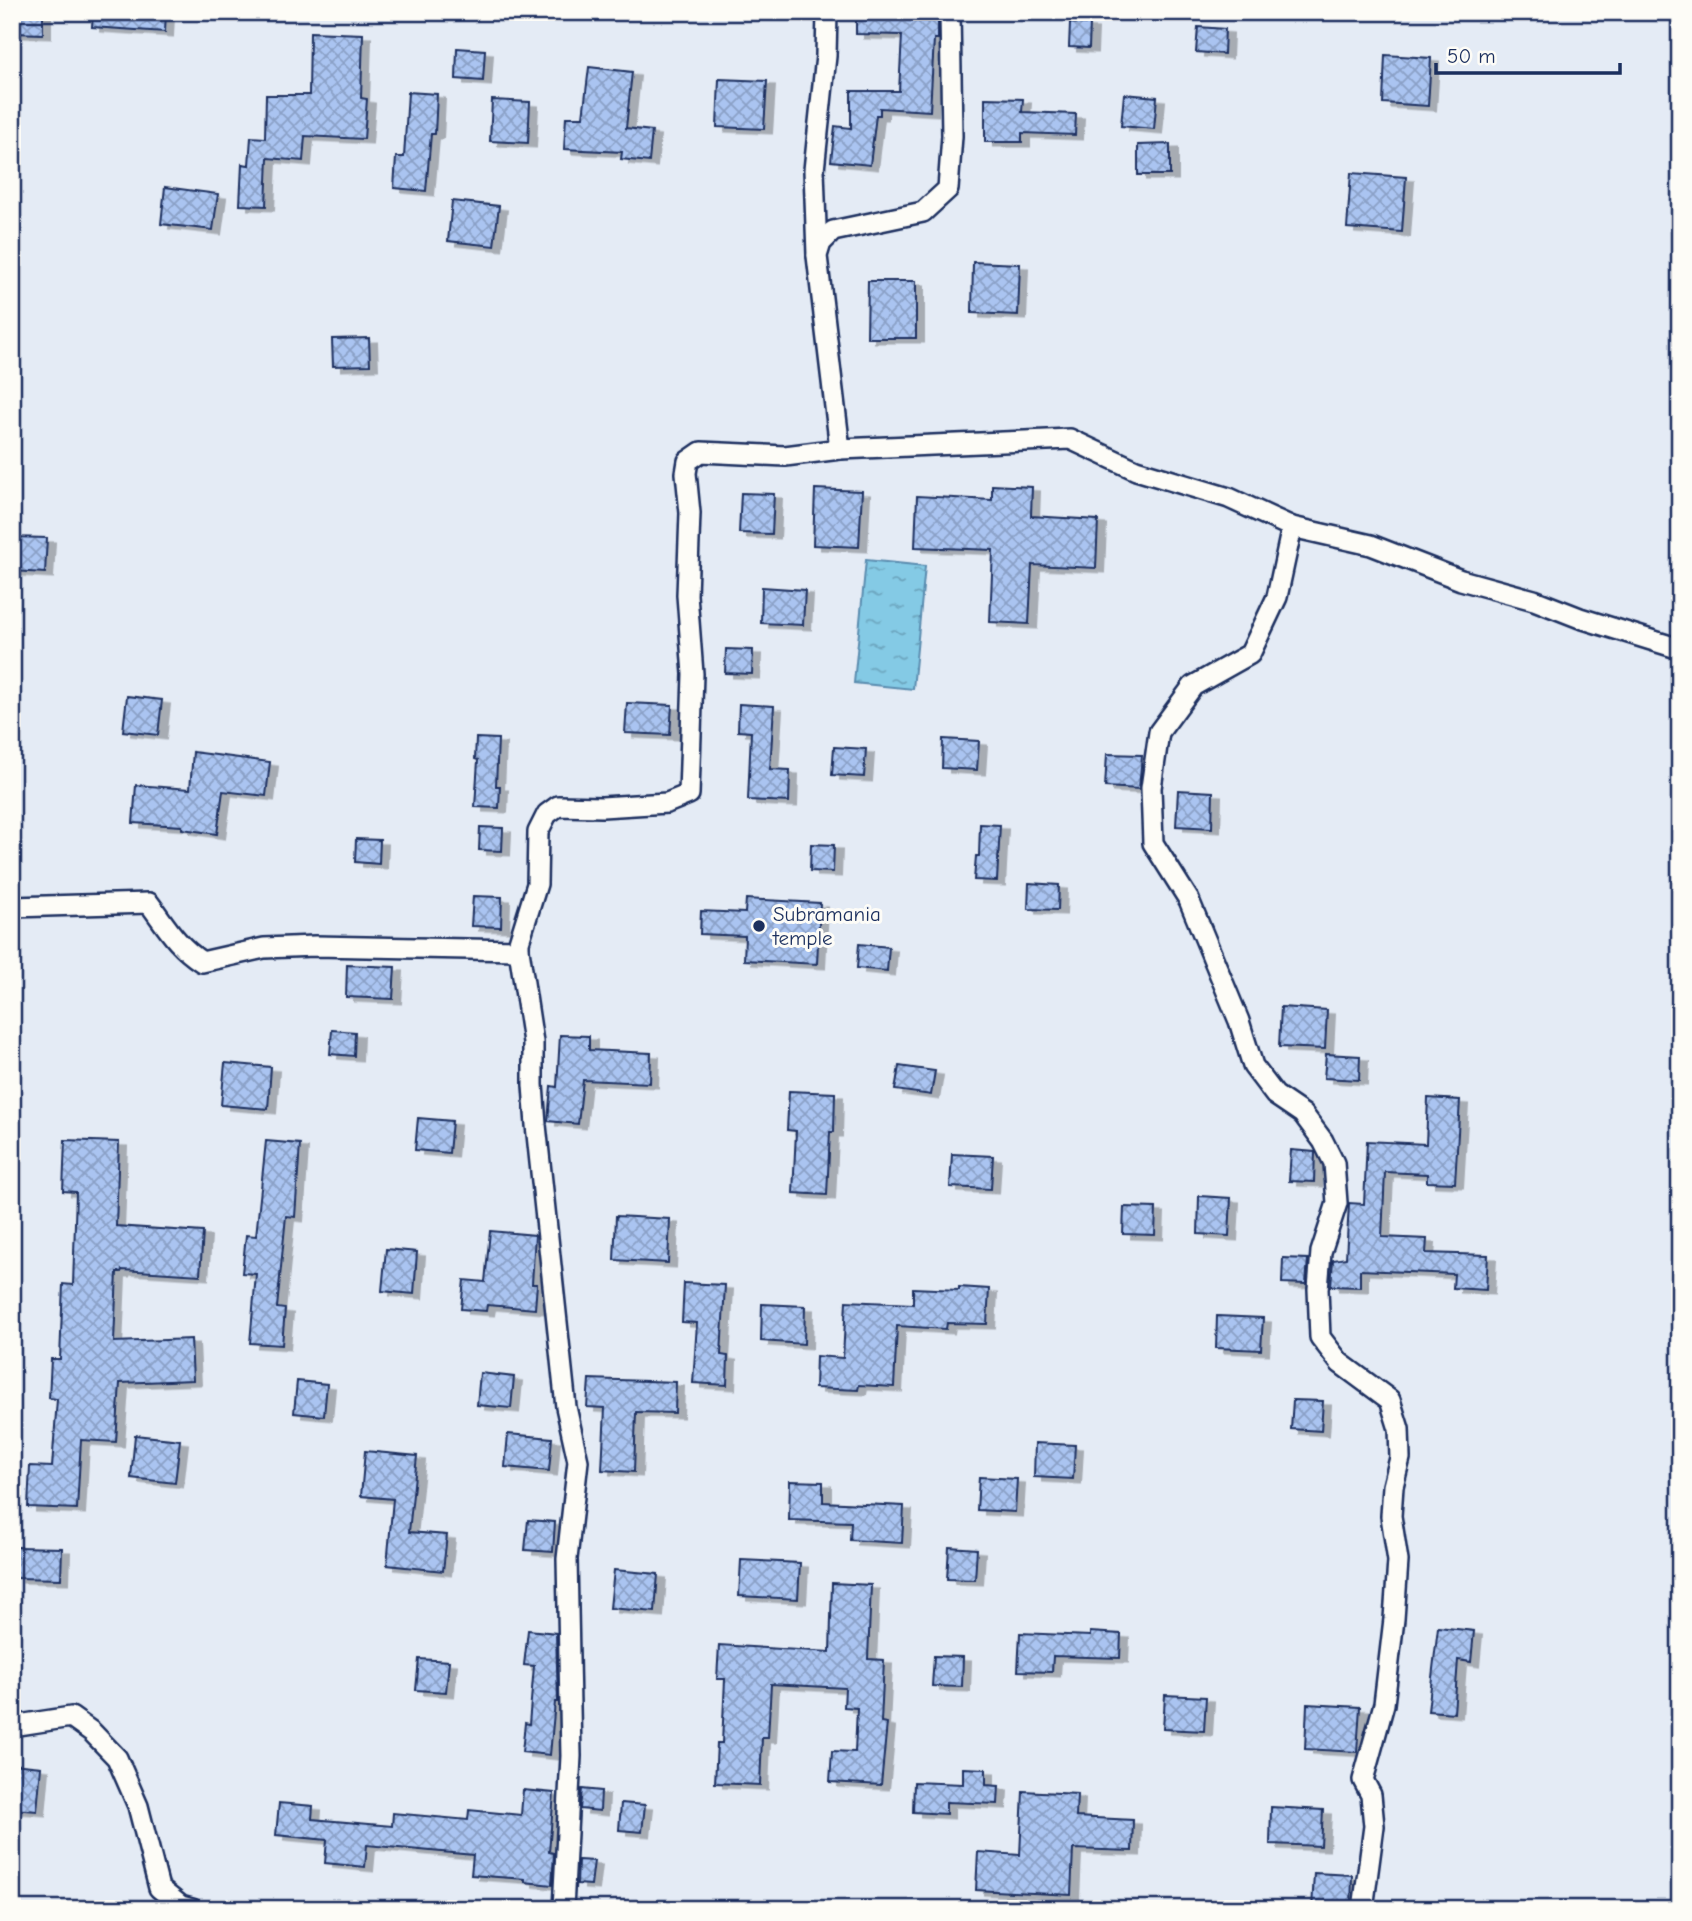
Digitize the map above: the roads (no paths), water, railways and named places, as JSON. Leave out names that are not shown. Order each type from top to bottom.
[{"type":"street","points":[[827,12],[826,56],[814,170],[817,256],[840,449]]},
{"type":"street","points":[[817,256],[821,243],[834,231],[923,212],[948,189],[952,136],[950,12]]},
{"type":"street","points":[[563,1909],[571,1756],[567,1559],[579,1461],[566,1407],[533,1085],[533,1042],[519,942],[537,884],[538,832],[547,814],[558,806],[602,807],[667,803],[689,793],[693,674],[687,595],[690,513],[686,473],[688,461],[701,453],[785,456],[840,449],[1070,439],[1136,470],[1229,498],[1292,527],[1371,545],[1461,580],[1534,600],[1580,618],[1680,649]]},
{"type":"street","points":[[1292,527],[1277,597],[1250,654],[1193,686],[1159,732],[1151,788],[1153,843],[1189,900],[1239,1021],[1252,1066],[1275,1095],[1303,1114],[1323,1141],[1334,1163],[1337,1203],[1321,1252],[1318,1289],[1320,1338],[1340,1363],[1390,1400],[1399,1429],[1400,1458],[1393,1486],[1391,1516],[1398,1561],[1394,1619],[1384,1704],[1363,1780],[1371,1795],[1374,1826],[1363,1909]]},
{"type":"street","points":[[12,907],[149,903],[172,937],[187,953],[202,962],[264,948],[315,946],[519,950]]},
{"type":"street","points":[[12,1726],[71,1717],[92,1732],[117,1758],[138,1806],[159,1888],[181,1906],[192,1909]]},
{"type":"water","points":[[866,560],[925,566],[913,689],[854,683]]},
{"type":"place","name":"Subramania temple","points":[[759,926]]}]
